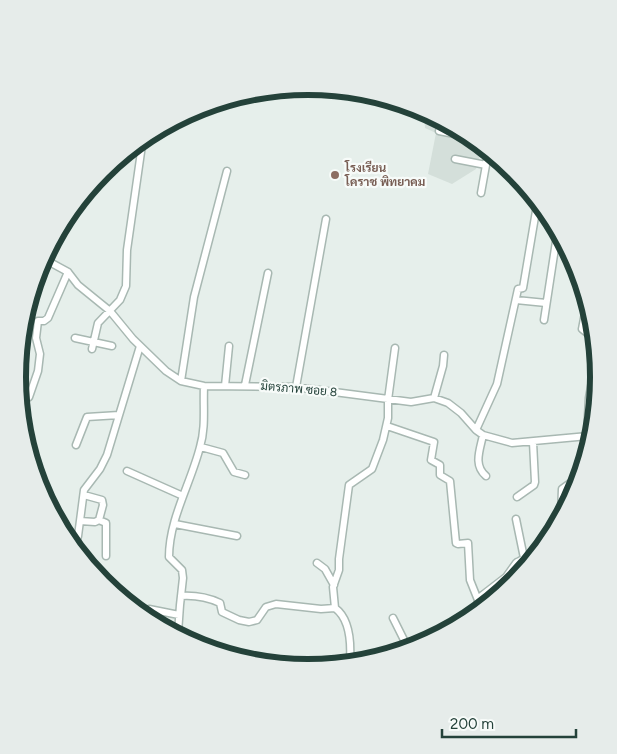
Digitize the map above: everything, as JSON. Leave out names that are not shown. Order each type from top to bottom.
[{"type":"street","points":[[439,131],[450,133]]},
{"type":"street","points":[[92,349],[98,323],[120,300],[126,286],[127,250],[141,150]]},
{"type":"street","points":[[455,159],[486,165]]},
{"type":"street","points":[[481,193],[487,159]]},
{"type":"street","points":[[181,382],[194,297],[227,171]]},
{"type":"street","points":[[476,430],[497,384],[518,289],[524,288],[536,211]]},
{"type":"street","points":[[296,387],[326,219]]},
{"type":"street","points":[[544,320],[556,242]]},
{"type":"street","name":"มิตรภาพ ซอย 8","points":[[51,263],[68,272],[78,285],[110,310],[133,339],[166,371],[181,382],[204,386],[296,387],[411,402],[434,398]]},
{"type":"street","points":[[27,396],[30,396],[38,371],[40,354],[36,338],[38,321],[48,318],[68,272]]},
{"type":"street","points":[[245,385],[268,273]]},
{"type":"street","points":[[516,300],[546,303]]},
{"type":"street","points":[[584,318],[582,329],[587,333]]},
{"type":"street","points":[[75,338],[112,346]]},
{"type":"street","points":[[77,538],[84,490],[100,469],[107,455],[140,346]]},
{"type":"street","points":[[225,386],[229,346]]},
{"type":"street","points":[[335,608],[334,585],[339,570],[349,485],[372,469],[387,426],[388,400],[395,348]]},
{"type":"street","points":[[444,355],[443,366],[434,398],[448,403],[461,413],[476,430],[484,435],[512,443],[584,436]]},
{"type":"street","points":[[178,627],[183,578],[182,570],[169,557],[169,544],[183,496],[201,447],[205,428],[203,414],[204,386]]},
{"type":"street","points":[[588,416],[590,397]]},
{"type":"street","points":[[76,444],[87,417],[119,415]]},
{"type":"street","points":[[387,426],[434,442],[431,460],[440,465],[440,474],[450,481],[456,543],[468,543],[470,580],[478,600]]},
{"type":"street","points":[[484,435],[478,463],[480,471],[486,476]]},
{"type":"street","points":[[517,497],[534,485],[535,482],[533,442]]},
{"type":"street","points":[[201,447],[223,454],[234,472],[245,475]]},
{"type":"street","points":[[127,471],[183,496]]},
{"type":"street","points":[[561,503],[562,489],[570,483]]},
{"type":"street","points":[[84,495],[103,502],[99,520]]},
{"type":"street","points":[[516,519],[526,556]]},
{"type":"street","points":[[80,522],[95,522],[99,520],[106,523],[106,556]]},
{"type":"street","points":[[175,524],[237,536]]},
{"type":"street","points":[[477,603],[478,600],[506,577],[517,562],[524,559]]},
{"type":"street","points":[[317,563],[326,569],[334,585]]},
{"type":"street","points":[[181,596],[194,595],[213,600],[220,603],[222,612],[239,620],[249,622],[256,620],[266,607],[276,604],[321,609],[335,608],[342,613],[346,622],[351,648],[350,656]]},
{"type":"street","points":[[149,609],[179,615]]},
{"type":"street","points":[[393,618],[405,642]]},
{"type":"shaded area","points":[[425,120],[465,142],[481,154],[476,169],[452,184],[428,174],[436,133],[425,128]]},
{"type":"place","name":"โรงเรียน โคราช พิทยาคม","points":[[335,175]]}]
